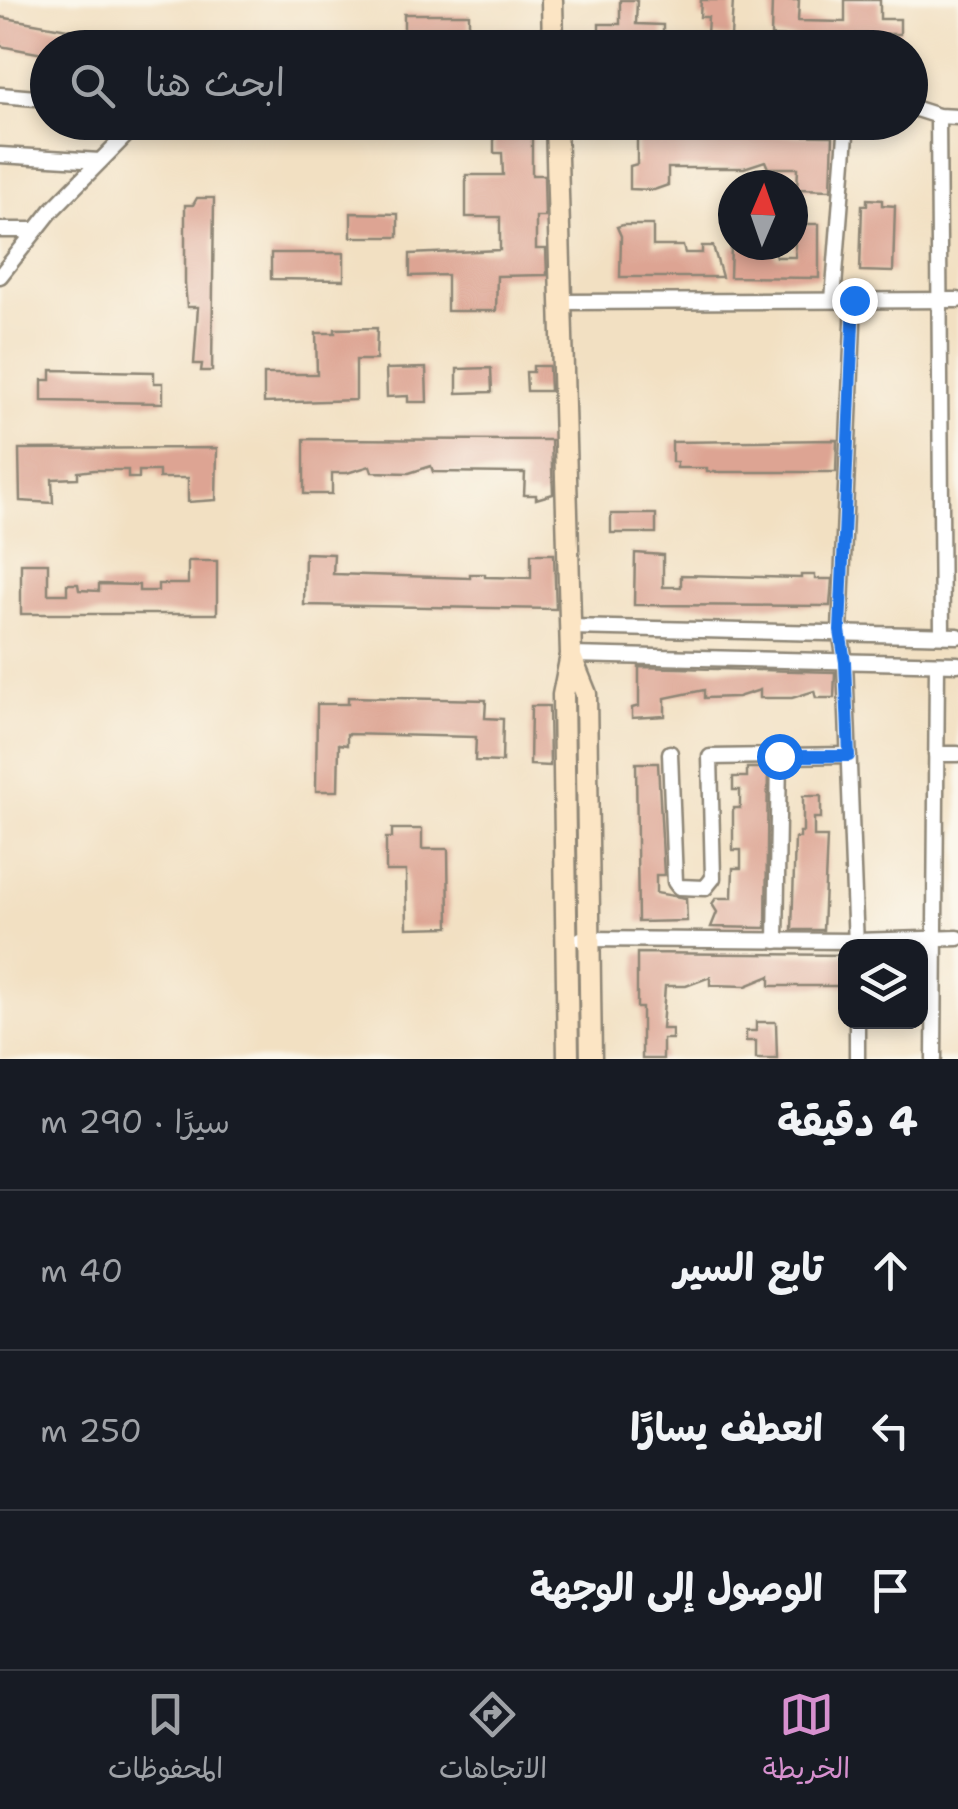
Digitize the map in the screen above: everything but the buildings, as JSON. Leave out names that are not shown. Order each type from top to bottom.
[{"type":"main road","points":[[552,0],[553,30]]},
{"type":"main road","points":[[557,140],[570,627],[570,655],[562,695],[568,1059]]},
{"type":"main road","points":[[570,655],[586,694],[591,1059]]},
{"type":"street","points":[[0,95],[30,98]]},
{"type":"street","points":[[928,113],[958,117]]},
{"type":"street","points":[[570,627],[950,636],[938,300],[938,116]]},
{"type":"street","points":[[0,276],[34,230],[121,140]]},
{"type":"street","points":[[833,300],[846,140]]},
{"type":"street","points":[[0,155],[100,161]]},
{"type":"street","points":[[0,230],[34,230]]},
{"type":"street","points":[[854,300],[840,631],[845,662],[856,939]]},
{"type":"street","points":[[563,302],[958,300]]},
{"type":"street","points":[[570,655],[958,664]]},
{"type":"street","points":[[934,1059],[937,664]]},
{"type":"street","points":[[670,752],[675,882],[680,887],[692,888],[705,888],[713,878],[710,757],[849,756]]},
{"type":"street","points":[[936,754],[958,754]]},
{"type":"street","points":[[776,940],[779,756]]},
{"type":"street","points":[[922,939],[958,938]]},
{"type":"street","points":[[565,940],[838,943]]},
{"type":"street","points":[[857,1029],[857,1059]]},
{"type":"route","points":[[779,756],[849,756],[840,631],[854,300]]}]
